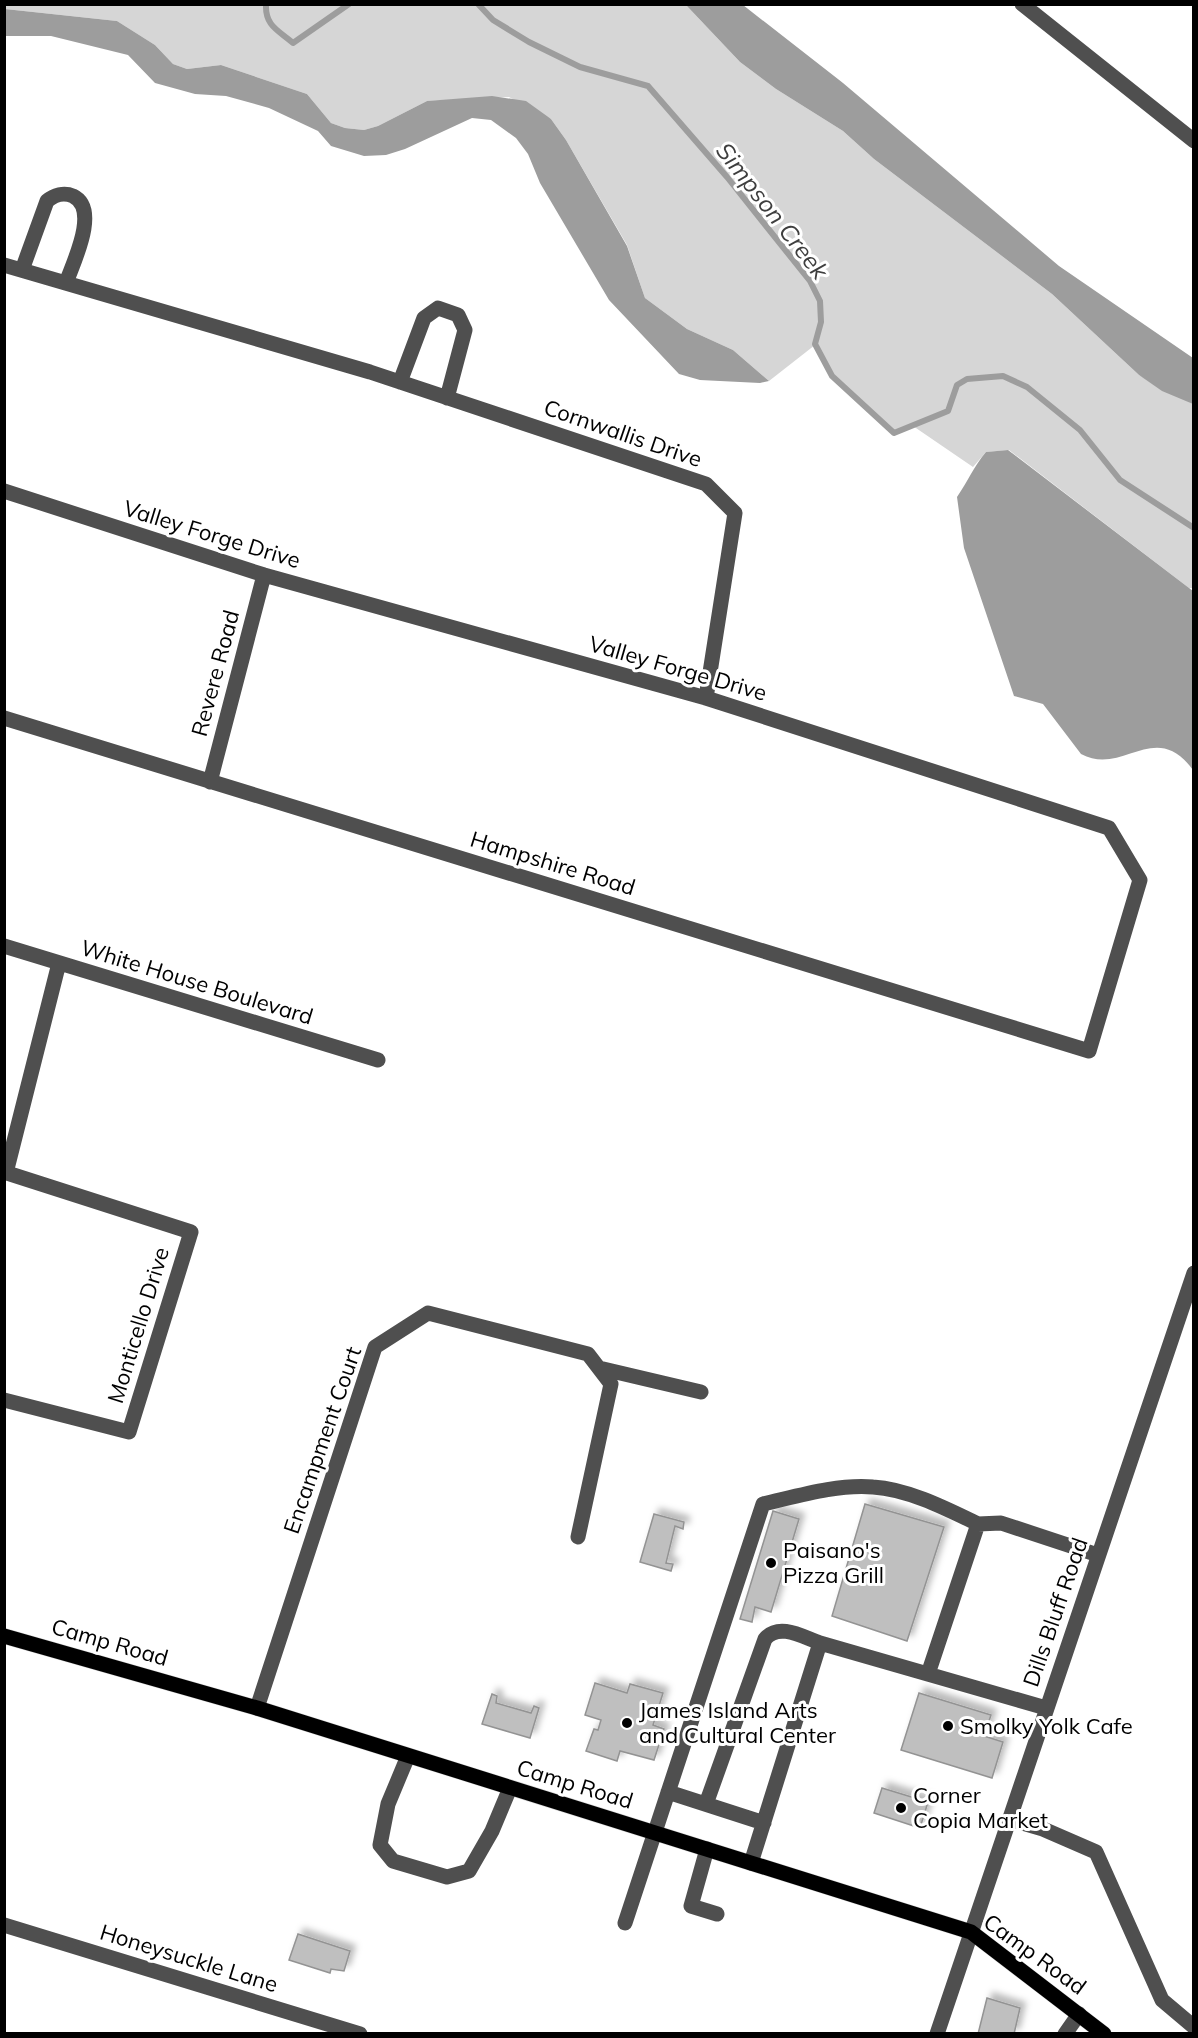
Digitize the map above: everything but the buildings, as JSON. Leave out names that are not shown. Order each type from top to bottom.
[{"type":"main road","name":"Camp Road","points":[[4,1636],[257,1708],[971,1932],[1104,2034]]},
{"type":"street","points":[[1022,4],[1194,141]]},
{"type":"street","points":[[22,270],[41,212],[47,201],[57,195],[69,195],[81,202],[87,218],[66,283]]},
{"type":"street","name":"Cornwallis Drive","points":[[4,265],[400,382],[706,484],[735,513],[705,698]]},
{"type":"street","points":[[400,382],[424,318],[438,308],[458,315],[465,330],[447,398]]},
{"type":"street","name":"Valley Forge Drive","points":[[4,491],[264,575],[705,698],[1109,828],[1140,880],[1089,1051]]},
{"type":"street","name":"Revere Road","points":[[210,782],[264,575]]},
{"type":"street","name":"Hampshire Road","points":[[4,718],[1089,1051]]},
{"type":"street","name":"White House Boulevard","points":[[4,946],[378,1060]]},
{"type":"street","points":[[5,1172],[59,963]]},
{"type":"street","name":"Monticello Drive","points":[[4,1400],[129,1432],[191,1232],[5,1172]]},
{"type":"street","name":"Dills Bluff Road","points":[[937,2034],[1193,1275]]},
{"type":"street","name":"Encampment Court","points":[[257,1708],[375,1347],[428,1313],[588,1354],[599,1368]]},
{"type":"street","points":[[599,1368],[701,1392]]},
{"type":"street","points":[[578,1537],[611,1384],[599,1368]]},
{"type":"street","points":[[625,1923],[763,1504],[823,1491],[874,1486],[931,1502],[978,1524],[1001,1522],[1098,1555]]},
{"type":"street","points":[[927,1674],[978,1524]]},
{"type":"street","points":[[706,1804],[765,1639],[770,1633],[780,1629],[820,1643],[1046,1708]]},
{"type":"street","points":[[751,1863],[820,1643]]},
{"type":"street","points":[[408,1756],[388,1804],[380,1845],[393,1861],[447,1877],[469,1871],[492,1831],[510,1788]]},
{"type":"street","points":[[668,1792],[764,1823]]},
{"type":"street","points":[[1009,1820],[1043,1829],[1096,1852],[1162,2000],[1194,2027]]},
{"type":"street","points":[[707,1849],[691,1906],[717,1914]]},
{"type":"street","name":"Honeysuckle Lane","points":[[4,1925],[360,2034]]},
{"type":"street","points":[[1065,2034],[1079,2014]]},
{"type":"shaded area","points":[[5,4],[686,5],[740,62],[776,89],[843,131],[874,159],[1052,294],[1139,375],[1193,404],[1193,588],[1189,588],[1009,450],[986,452],[973,467],[913,426],[894,433],[832,376],[815,345],[769,381],[733,350],[687,329],[645,298],[627,245],[566,140],[551,119],[509,97],[427,101],[378,126],[364,130],[345,128],[331,123],[307,94],[221,65],[187,69],[173,64],[155,45],[117,21],[5,9]]},
{"type":"shaded area","points":[[686,5],[743,5],[843,83],[1059,266],[1193,358],[1193,404],[1162,391],[1139,375],[1052,294],[874,159],[843,131],[776,89],[740,62]]},
{"type":"shaded area","points":[[5,9],[117,21],[155,45],[173,64],[187,69],[221,65],[307,94],[331,123],[345,128],[364,130],[378,126],[427,101],[492,96],[526,101],[551,119],[566,140],[627,246],[645,298],[687,329],[733,350],[769,381],[760,383],[700,380],[679,374],[609,300],[540,183],[528,154],[516,138],[491,120],[472,118],[405,149],[386,155],[364,156],[331,146],[318,131],[269,108],[226,96],[195,94],[155,83],[128,55],[51,36],[5,36]]},
{"type":"shaded area","points":[[1008,450],[1193,591],[1193,770],[1179,755],[1165,749],[1152,748],[1111,759],[1096,759],[1081,754],[1043,704],[1014,696],[964,548],[957,497],[986,452]]},
{"type":"waterway","name":"Simpson Creek","points":[[266,4],[270,23],[293,43],[349,4]]},
{"type":"waterway","name":"Simpson Creek","points":[[478,4],[493,20],[529,42],[580,67],[648,86],[727,177],[810,281],[820,301],[821,322],[815,344],[832,376],[894,433],[948,411],[957,385],[967,379],[1003,376],[1027,387],[1080,430],[1120,480],[1194,528]]},
{"type":"place","name":"Paisano's Pizza Grill","points":[[771,1563]]},
{"type":"place","name":"James Island Arts and Cultural Center","points":[[627,1723]]},
{"type":"place","name":"Smolky Yolk Cafe","points":[[948,1726]]},
{"type":"place","name":"Corner Copia Market","points":[[901,1808]]}]
